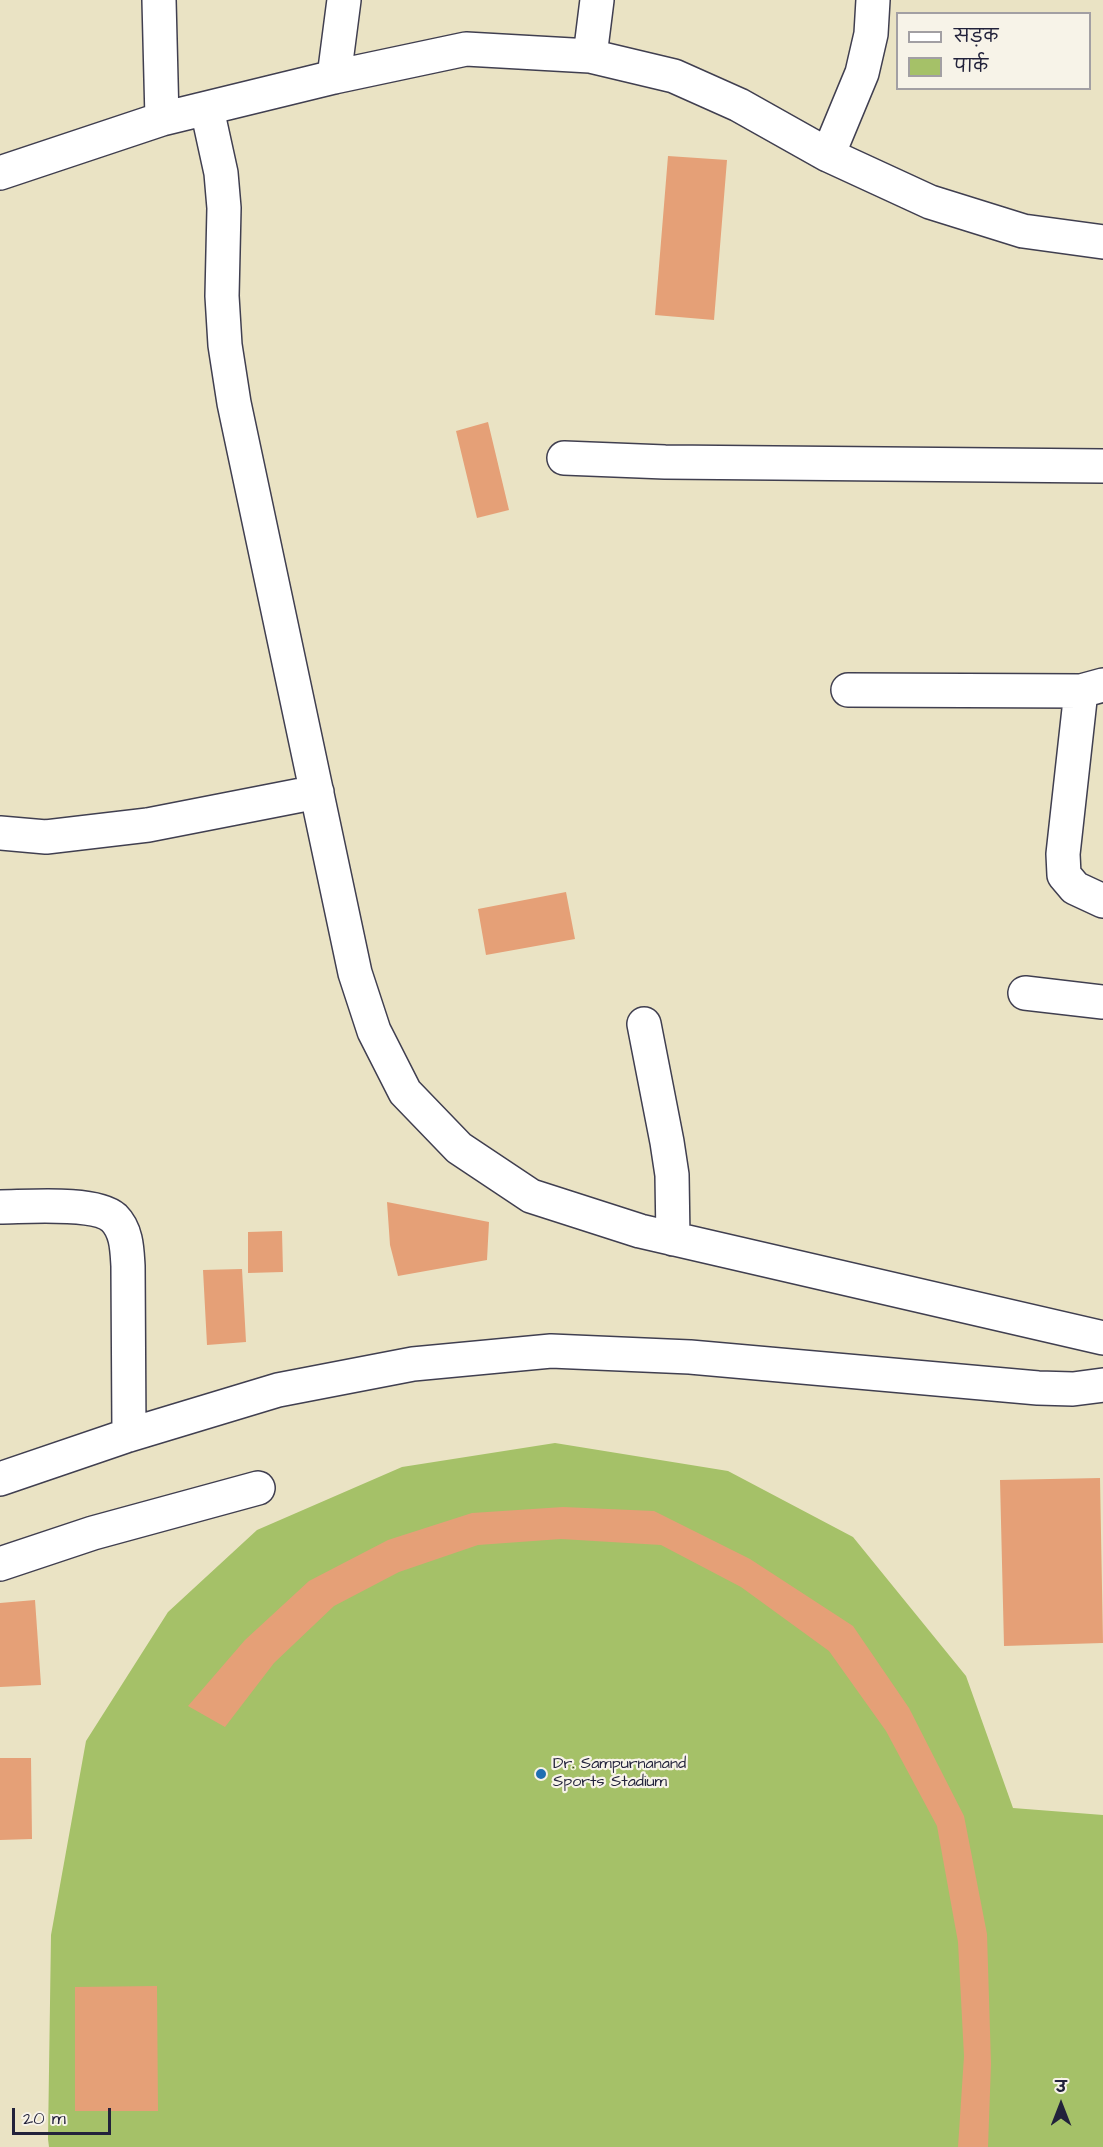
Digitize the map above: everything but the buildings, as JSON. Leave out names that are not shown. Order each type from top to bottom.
[{"type":"street","points":[[159,0],[162,119]]},
{"type":"street","points":[[334,77],[344,0]]},
{"type":"street","points":[[590,56],[597,0]]},
{"type":"street","points":[[828,155],[862,73],[871,34],[873,0]]},
{"type":"street","points":[[0,173],[162,119],[334,77],[466,49],[590,56],[674,76],[739,105],[828,155],[940,205],[1023,231],[1103,242]]},
{"type":"street","points":[[207,109],[221,174],[224,208],[222,296],[225,345],[234,403],[355,973],[374,1031],[405,1092],[459,1148],[531,1196],[640,1231],[1103,1338]]},
{"type":"street","points":[[564,458],[665,462],[1103,466]]},
{"type":"street","points":[[848,690],[1092,688],[1063,854],[1064,875],[1075,888],[1103,901]]},
{"type":"street","points":[[0,833],[46,837],[148,825],[317,792]]},
{"type":"street","points":[[1025,993],[1103,1002]]},
{"type":"street","points":[[644,1024],[672,1175],[673,1239]]},
{"type":"street","points":[[0,1207],[89,1208],[113,1218],[126,1238],[129,1435]]},
{"type":"street","points":[[0,1479],[129,1435],[278,1390],[413,1364],[551,1351],[690,1357],[1038,1388],[1072,1389],[1103,1385]]},
{"type":"street","points":[[0,1564],[93,1533],[258,1488]]},
{"type":"green space","name":"Dr. Sampurnanand Sports Stadium","points":[[555,1443],[728,1471],[853,1537],[966,1676],[1013,1808],[1103,1815],[1103,2147],[49,2147],[51,1935],[86,1741],[168,1612],[257,1530],[402,1467]]},
{"type":"place","name":"Dr. Sampurnanand Sports Stadium","points":[[541,1774]]}]
